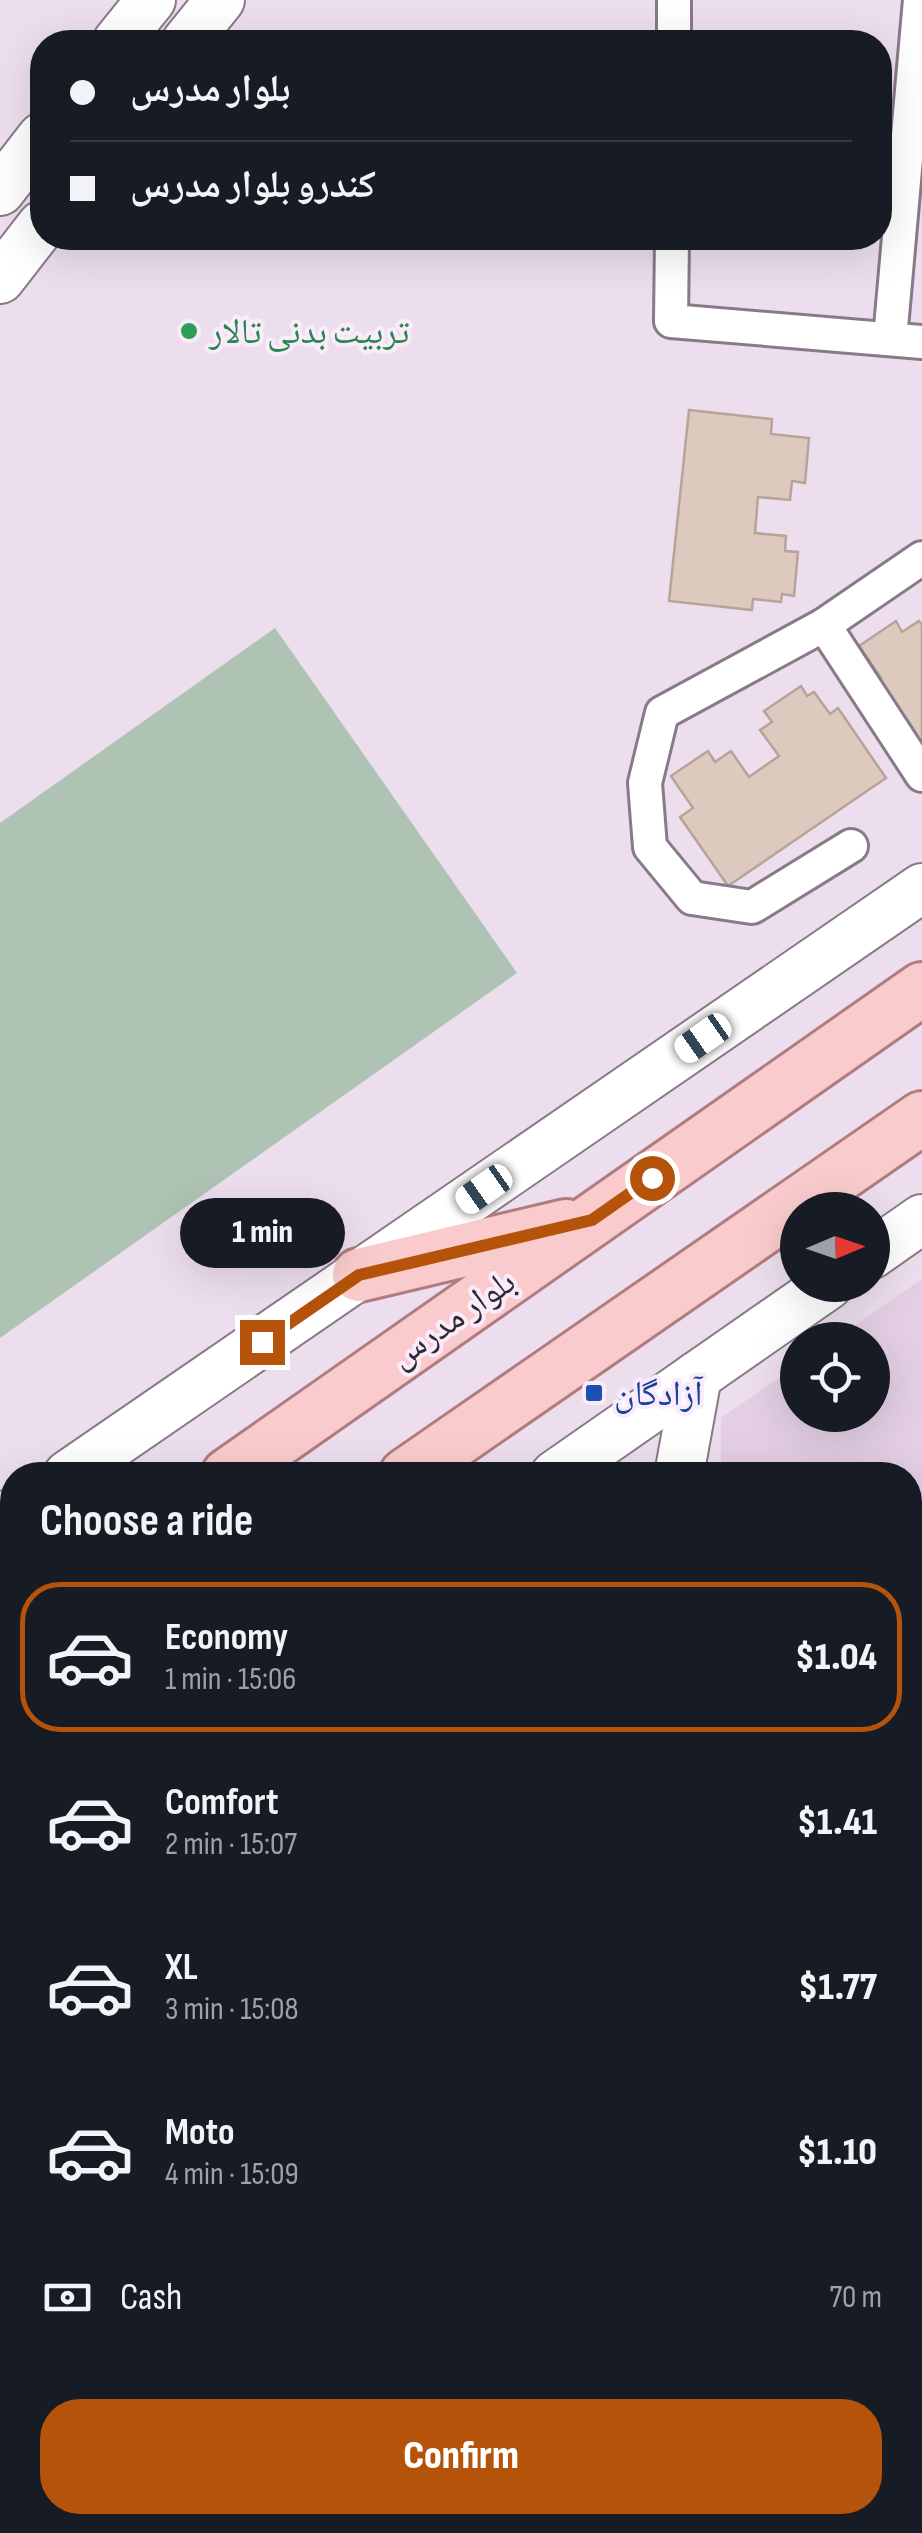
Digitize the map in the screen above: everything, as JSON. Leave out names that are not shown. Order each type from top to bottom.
[{"type":"main road","points":[[127,30],[151,0]]},
{"type":"main road","points":[[196,30],[220,0]]},
{"type":"main road","points":[[0,191],[30,152]]},
{"type":"main road","points":[[0,279],[30,240]]},
{"type":"main road","points":[[87,1462],[922,888]]},
{"type":"main road","name":"بلوار مدرس","points":[[247,1462],[922,989]]},
{"type":"main road","points":[[425,1462],[922,1118]]},
{"type":"main road","points":[[890,1241],[922,1219]]},
{"type":"main road","points":[[359,1275],[592,1220]]},
{"type":"main road","points":[[579,1462],[804,1302]]},
{"type":"main road","points":[[680,1462],[697,1376]]},
{"type":"street","points":[[674,0],[674,30]]},
{"type":"street","points":[[672,250],[671,321],[906,341],[920,0]]},
{"type":"street","points":[[851,846],[752,907],[692,898],[650,847],[645,782],[662,714],[824,625],[922,558]]},
{"type":"street","points":[[824,625],[922,775]]},
{"type":"shaded area","points":[[922,1279],[922,1462],[721,1462],[721,1418],[780,1377],[780,1432],[890,1432],[890,1322],[860,1322]]},
{"type":"green space","points":[[275,628],[517,973],[0,1338],[0,823]]},
{"type":"building","points":[[689,410],[772,419],[771,434],[809,438],[805,483],[792,481],[790,500],[758,497],[755,533],[786,536],[785,551],[798,552],[794,596],[782,594],[781,602],[753,599],[752,610],[669,601]]},
{"type":"building","points":[[896,621],[902,632],[919,621],[922,625],[922,752],[868,687],[881,678],[859,646]]},
{"type":"building","points":[[801,686],[807,696],[814,692],[830,714],[838,708],[886,778],[728,886],[680,817],[693,808],[671,776],[708,751],[715,762],[731,751],[749,777],[779,756],[760,730],[772,722],[764,711]]},
{"type":"place","name":"تربیت بدنی تالار","points":[[189,331]]},
{"type":"place","name":"آزادگان","points":[[594,1393]]},
{"type":"route","points":[[262,1342],[359,1275],[592,1220],[652,1178]]}]
